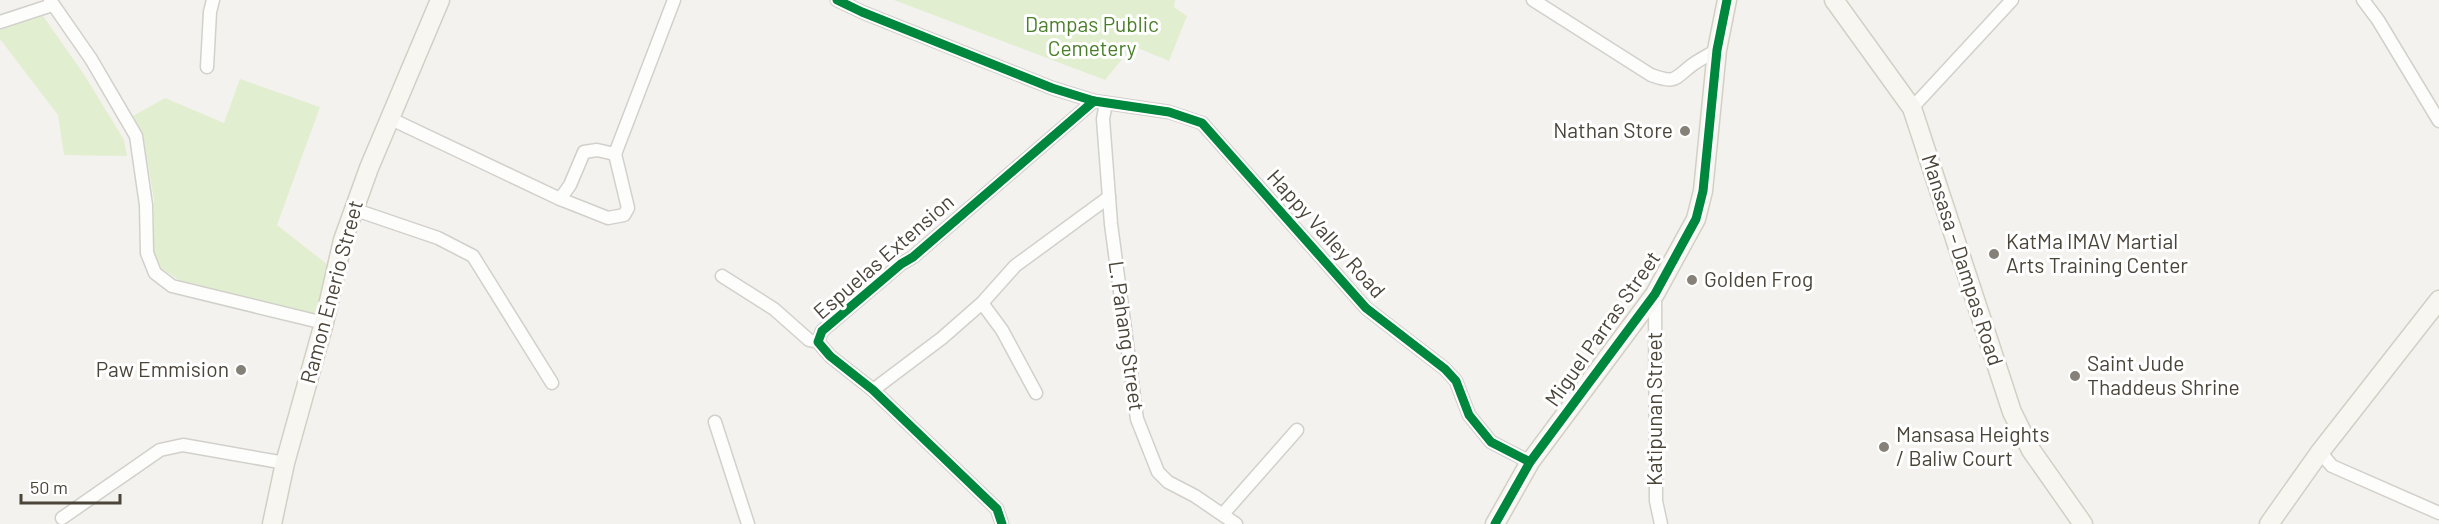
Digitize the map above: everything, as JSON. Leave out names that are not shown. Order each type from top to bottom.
[{"type":"street","points":[[207,67],[210,12],[213,0]]},
{"type":"street","name":"Ramon Enerio Street","points":[[272,524],[285,464],[324,323],[343,240],[389,118],[440,0]]},
{"type":"street","points":[[389,118],[560,199],[608,218],[624,215],[628,208],[615,154],[674,0]]},
{"type":"street","name":"Happy Valley Road","points":[[837,0],[1052,88],[1100,102],[1169,112],[1202,123],[1366,308],[1445,369],[1456,381],[1469,415],[1491,442],[1530,462]]},
{"type":"street","points":[[1533,0],[1651,75],[1666,80],[1679,78],[1693,64],[1717,51]]},
{"type":"street","name":"Miguel Parras Street","points":[[1496,524],[1530,462],[1655,294],[1696,219],[1703,191],[1717,51],[1727,0]]},
{"type":"street","name":"Mansasa – Dampas Road","points":[[1834,0],[1912,108],[2012,412],[2031,450],[2083,524]]},
{"type":"street","points":[[1912,108],[2012,0]]},
{"type":"street","points":[[2363,0],[2378,20],[2439,121]]},
{"type":"street","points":[[0,22],[51,2],[91,59],[136,136],[146,205],[147,252],[155,273],[172,286],[324,323]]},
{"type":"street","name":"L. Pahang Street","points":[[1100,102],[1129,373],[1137,419],[1144,442],[1158,472],[1168,482],[1236,524]]},
{"type":"street","name":"Espuelas Extension","points":[[1002,524],[997,509],[873,390],[830,356],[818,342],[822,331],[1100,102]]},
{"type":"street","points":[[560,199],[570,185],[584,152],[597,150],[615,154]]},
{"type":"street","points":[[873,390],[942,338],[982,303],[1015,266],[1109,197]]},
{"type":"street","points":[[353,209],[438,238],[473,256],[552,383]]},
{"type":"street","points":[[722,276],[774,309],[809,340],[818,342]]},
{"type":"street","name":"Katipunan Street","points":[[1655,294],[1656,501],[1661,524]]},
{"type":"street","points":[[2269,524],[2320,452],[2439,300]]},
{"type":"street","points":[[982,303],[1002,330],[1036,393]]},
{"type":"street","points":[[716,422],[748,524]]},
{"type":"street","points":[[1223,514],[1297,430]]},
{"type":"street","points":[[62,518],[160,450],[183,445],[285,464]]},
{"type":"street","points":[[2320,452],[2332,466],[2439,513]]},
{"type":"green space","name":"Dampas Public Cemetery","points":[[894,0],[1175,0],[1174,7],[1187,16],[1169,61],[1133,46],[1105,80]]},
{"type":"green space","points":[[43,16],[85,76],[124,140],[127,156],[64,155],[58,115],[0,39],[0,30]]},
{"type":"green space","points":[[240,79],[320,107],[277,225],[328,265],[315,314],[179,280],[161,268],[153,250],[154,200],[143,134],[133,116],[165,98],[224,123]]},
{"type":"cycle path","points":[[837,0],[1052,88],[1094,101],[1169,112],[1202,123],[1366,308],[1445,369],[1456,381],[1469,415],[1491,442],[1530,462]]},
{"type":"cycle path","points":[[1495,524],[1530,462],[1655,294],[1696,219],[1703,191],[1717,50],[1727,0]]},
{"type":"cycle path","points":[[1002,524],[997,509],[873,390],[830,356],[818,342],[822,331],[901,264],[913,257],[1094,101]]},
{"type":"place","name":"Nathan Store","points":[[1685,131]]},
{"type":"place","name":"KatMa IMAV Martial Arts Training Center","points":[[1994,254]]},
{"type":"place","name":"Golden Frog","points":[[1692,280]]},
{"type":"place","name":"Paw Emmision","points":[[241,370]]},
{"type":"place","name":"Saint Jude Thaddeus Shrine","points":[[2075,376]]},
{"type":"place","name":"Mansasa Heights / Baliw Court","points":[[1884,447]]}]
